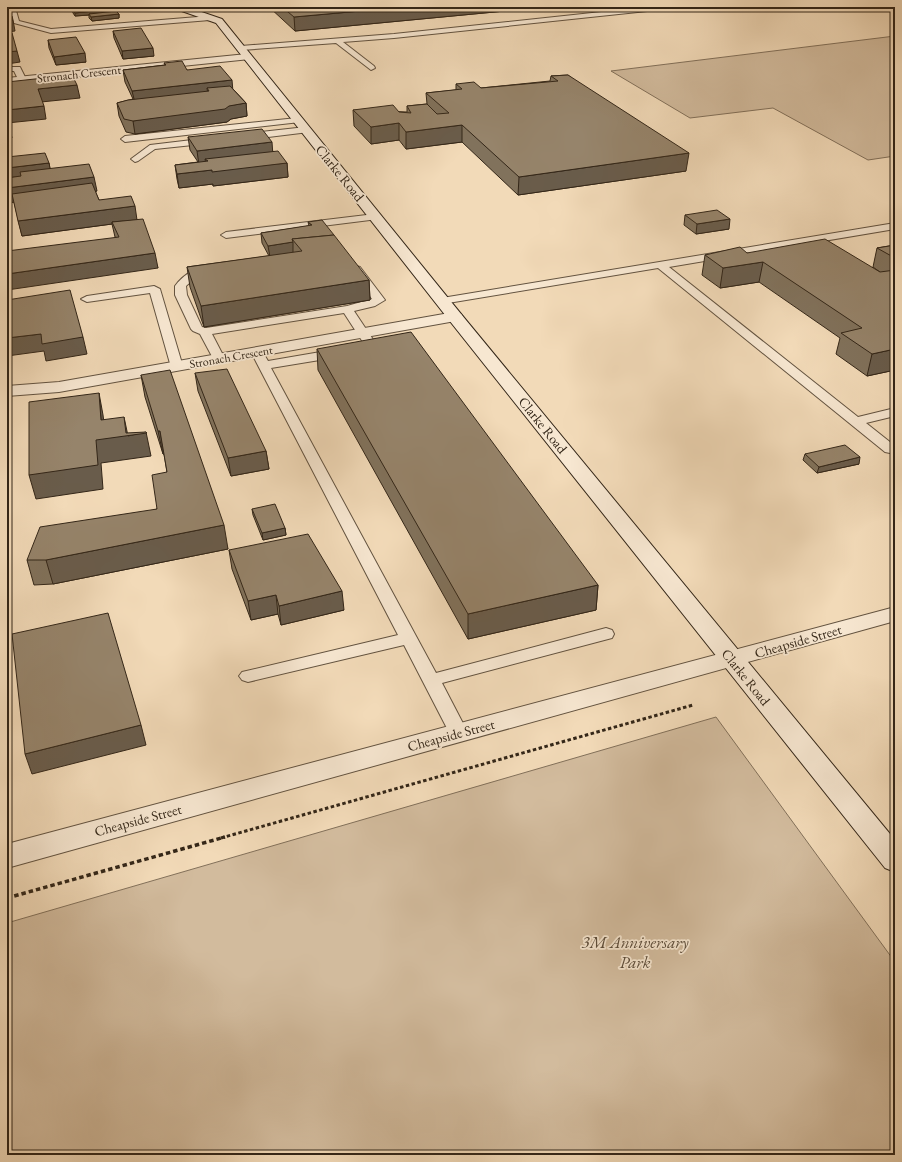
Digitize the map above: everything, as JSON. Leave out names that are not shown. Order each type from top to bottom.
[{"type":"main road","name":"Clarke Road","points":[[180,7],[219,21],[442,301],[895,860]]},
{"type":"main road","name":"Stronach Crescent","points":[[7,81],[244,53]]},
{"type":"main road","name":"Stronach Crescent","points":[[7,391],[59,387],[219,359],[261,359],[367,340],[455,317]]},
{"type":"main road","name":"Cheapside Street","points":[[7,856],[895,614]]},
{"type":"lane","points":[[12,7],[16,22],[51,31],[210,18]]},
{"type":"lane","points":[[244,53],[291,41],[338,41],[666,7]]},
{"type":"lane","points":[[338,41],[371,68]]},
{"type":"lane","points":[[7,69],[17,69],[22,80]]},
{"type":"lane","points":[[237,138],[302,125]]},
{"type":"lane","points":[[125,139],[302,125]]},
{"type":"lane","points":[[135,160],[153,147],[214,141]]},
{"type":"lane","points":[[226,235],[375,217]]},
{"type":"lane","points":[[442,301],[895,226]]},
{"type":"lane","points":[[218,269],[195,272],[187,277],[180,286],[181,295],[196,329],[205,332],[371,304],[380,300],[351,263]]},
{"type":"lane","points":[[660,265],[857,421],[890,449]]},
{"type":"lane","points":[[87,299],[154,289],[177,366]]},
{"type":"lane","points":[[348,308],[367,340]]},
{"type":"lane","points":[[205,332],[219,359]]},
{"type":"lane","points":[[386,344],[367,340],[352,350],[261,359],[459,733]]},
{"type":"lane","points":[[857,421],[895,412]]},
{"type":"lane","points":[[432,680],[606,634]]},
{"type":"lane","points":[[248,676],[409,638]]},
{"type":"path","points":[[7,898],[693,705]]},
{"type":"green space","points":[[895,36],[895,156],[868,160],[773,108],[690,118],[611,71]]},
{"type":"green space","name":"3M Anniversary Park","points":[[716,717],[895,962],[895,1155],[7,1155],[7,923]]},
{"type":"building","points":[[100,7],[102,10],[75,13],[72,9]]},
{"type":"building","points":[[282,7],[405,7],[294,17]]},
{"type":"building","points":[[116,11],[119,14],[91,17],[89,14]]},
{"type":"building","points":[[7,16],[12,16],[13,20],[7,21]]},
{"type":"building","points":[[141,28],[153,48],[122,51],[113,31]]},
{"type":"building","points":[[12,33],[17,51],[7,52],[7,34]]},
{"type":"building","points":[[76,37],[85,53],[54,57],[48,40]]},
{"type":"building","points":[[182,61],[187,70],[220,66],[232,80],[132,91],[123,70],[166,65],[164,63]]},
{"type":"building","points":[[72,75],[77,85],[38,89],[44,106],[7,110],[7,82]]},
{"type":"building","points":[[568,75],[689,153],[519,177],[462,125],[406,132],[399,123],[371,127],[353,110],[393,105],[399,112],[411,113],[407,106],[427,104],[437,114],[449,113],[426,93],[462,89],[456,84],[474,82],[481,88],[558,81],[551,76]]},
{"type":"building","points":[[230,86],[246,103],[229,106],[225,109],[133,121],[124,119],[117,103],[128,100],[209,91],[207,88]]},
{"type":"building","points":[[7,121],[10,129],[7,130]]},
{"type":"building","points":[[262,129],[272,142],[197,151],[188,137]]},
{"type":"building","points":[[278,151],[287,163],[212,172],[212,170],[177,174],[175,165],[208,161],[205,159]]},
{"type":"building","points":[[45,153],[49,163],[7,168],[7,157]]},
{"type":"building","points":[[89,164],[94,177],[7,188],[7,178],[21,176],[20,172]]},
{"type":"building","points":[[92,183],[99,200],[131,196],[135,206],[18,221],[12,194]]},
{"type":"building","points":[[717,210],[730,219],[697,224],[685,215]]},
{"type":"building","points":[[143,219],[155,253],[7,274],[7,251],[119,237],[112,222]]},
{"type":"building","points":[[322,220],[334,235],[292,239],[293,242],[268,246],[261,233],[312,225],[308,222]]},
{"type":"building","points":[[334,235],[369,280],[201,306],[187,267],[302,251],[292,239]]},
{"type":"building","points":[[825,239],[880,272],[895,270],[895,349],[872,354],[841,333],[862,328],[763,262],[723,268],[705,255],[740,247],[747,253]]},
{"type":"building","points":[[895,245],[895,258],[877,248]]},
{"type":"building","points":[[70,290],[83,337],[42,344],[41,334],[7,338],[7,300]]},
{"type":"building","points":[[411,332],[598,585],[468,614],[317,349]]},
{"type":"building","points":[[227,369],[266,451],[228,458],[195,373]]},
{"type":"building","points":[[170,370],[224,525],[46,560],[27,560],[40,527],[157,509],[152,475],[167,472],[160,431],[158,431],[141,375]]},
{"type":"building","points":[[99,393],[101,420],[124,417],[126,433],[147,433],[96,440],[98,465],[29,475],[29,402]]},
{"type":"building","points":[[845,445],[860,457],[819,467],[805,454]]},
{"type":"building","points":[[275,504],[285,528],[262,533],[252,509]]},
{"type":"building","points":[[308,534],[342,591],[279,606],[276,595],[248,601],[229,550]]},
{"type":"building","points":[[108,613],[141,725],[25,754],[12,634]]}]
